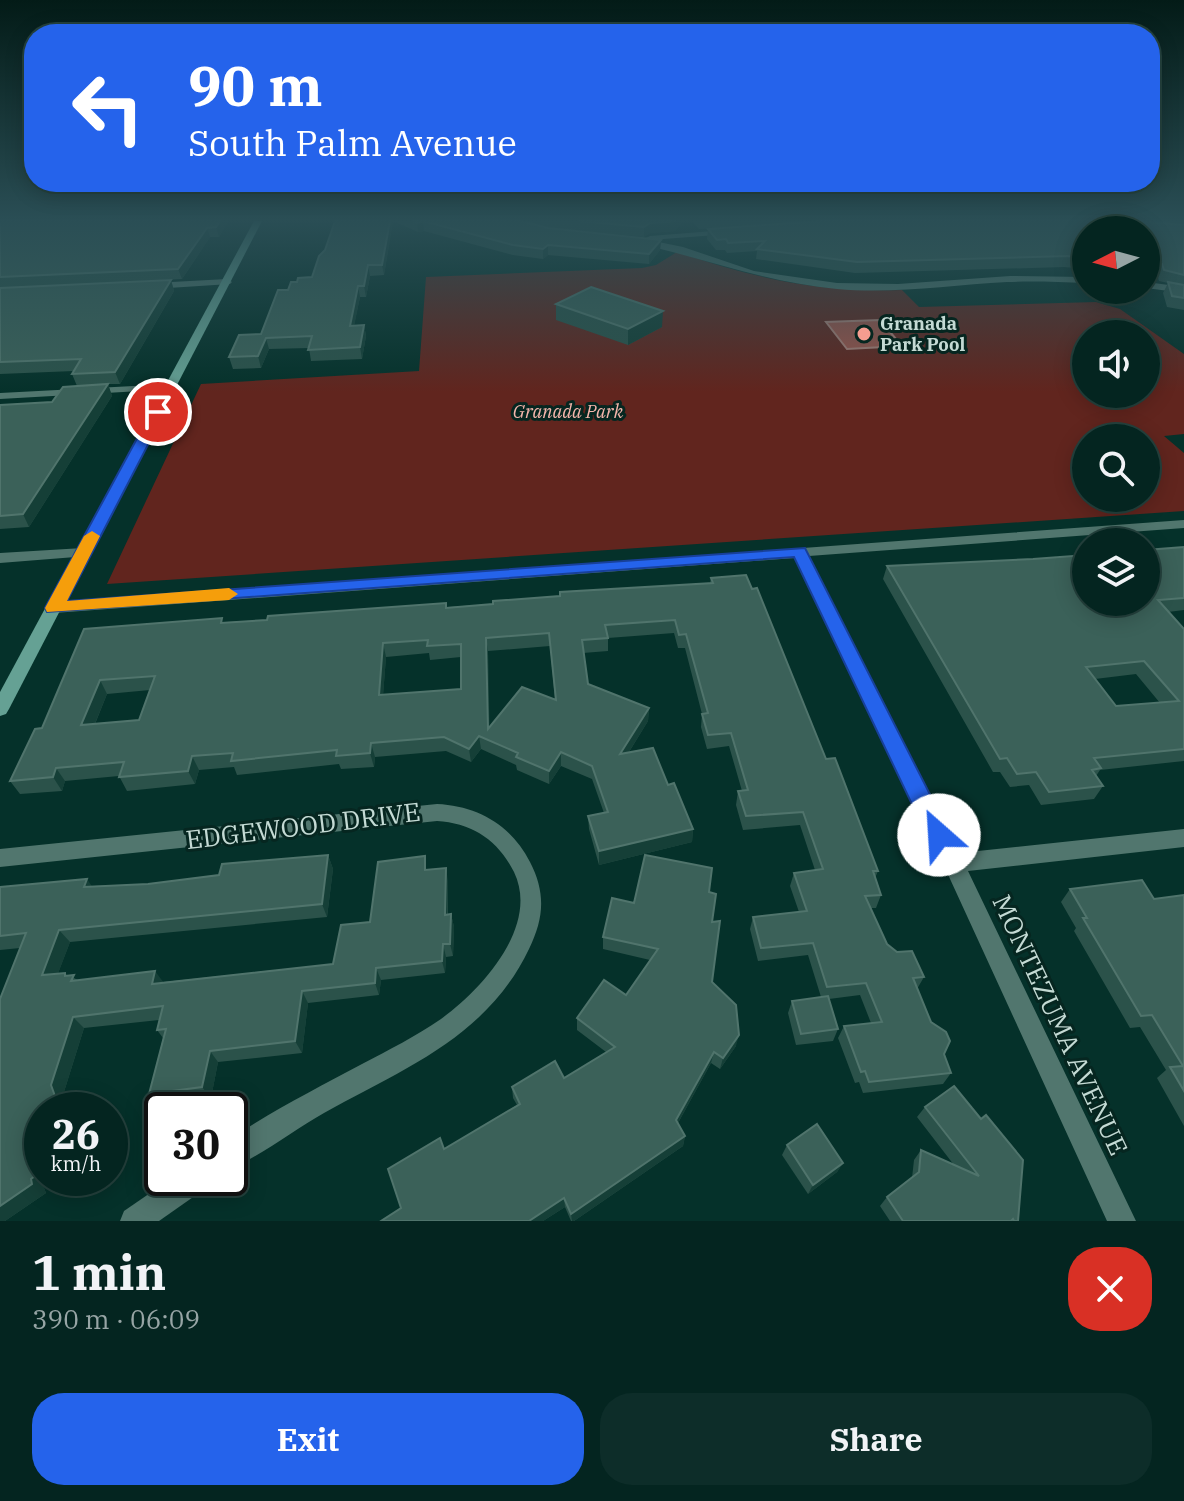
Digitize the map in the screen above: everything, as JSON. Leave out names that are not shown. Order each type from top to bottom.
[{"type":"street","points":[[0,709],[229,278]]},
{"type":"street","points":[[785,278],[837,286],[898,287],[1010,279],[1072,280]]},
{"type":"street","points":[[137,286],[227,282]]},
{"type":"street","points":[[1160,287],[1184,290]]},
{"type":"street","points":[[0,396],[172,387]]},
{"type":"street","points":[[54,608],[1184,524]]},
{"type":"street","name":"MONTEZUMA AVENUE","points":[[799,551],[953,863],[1122,1221]]},
{"type":"street","points":[[0,558],[83,553]]},
{"type":"street","name":"EDGEWOOD DRIVE","points":[[0,858],[317,826],[434,810],[469,817],[497,835],[521,860],[532,893],[525,933],[505,973],[473,1009],[440,1036],[269,1128],[248,1143]]},
{"type":"street","points":[[953,863],[1184,838]]},
{"type":"street","points":[[134,1221],[170,1196]]},
{"type":"green space","name":"Granada Park","points":[[426,278],[770,278],[842,289],[902,290],[919,307],[1103,304],[1120,309],[1136,320],[1072,320],[1072,408],[1160,408],[1160,337],[1184,354],[1184,434],[1164,436],[1184,453],[1184,511],[107,584],[201,384],[419,371]]},
{"type":"shaded area","name":"Granada Park Pool","points":[[880,320],[902,346],[847,349],[826,322]]},
{"type":"building","points":[[298,278],[366,278],[364,286],[358,286],[350,326],[364,325],[360,347],[308,350],[312,336],[266,338],[258,356],[229,357],[239,335],[261,334],[278,290],[288,290],[291,282],[297,282]]},
{"type":"building","points":[[171,280],[115,372],[72,374],[81,359],[0,362],[0,288]]},
{"type":"building","points":[[1168,282],[1184,285],[1184,298],[1172,296]]},
{"type":"building","points":[[591,287],[663,311],[628,329],[556,304]]},
{"type":"building","points":[[108,384],[23,514],[0,516],[0,405],[52,402],[63,387]]},
{"type":"building","points":[[1184,547],[1184,598],[1160,600],[1160,549]]},
{"type":"building","points":[[1072,556],[1072,616],[1160,616],[1160,602],[1184,629],[1184,749],[1094,758],[1101,768],[1092,770],[1103,786],[1049,792],[1036,772],[1017,774],[1007,758],[1000,759],[887,566]],"holes":[[[1144,661],[1179,701],[1116,706],[1086,667]]]},
{"type":"building","points":[[746,575],[752,589],[757,588],[826,759],[835,758],[878,871],[873,871],[881,895],[865,896],[887,944],[897,952],[912,951],[924,977],[913,978],[931,1022],[946,1032],[950,1041],[944,1054],[951,1073],[869,1082],[865,1071],[861,1072],[844,1026],[882,1022],[866,983],[827,987],[813,943],[761,948],[753,917],[807,911],[794,873],[823,869],[803,812],[746,816],[738,791],[748,790],[731,733],[708,735],[702,714],[708,713],[686,634],[679,635],[675,620],[605,625],[608,638],[582,640],[588,684],[649,708],[620,754],[653,748],[668,785],[674,783],[693,829],[599,851],[588,816],[608,812],[592,766],[561,752],[549,771],[479,736],[469,749],[444,737],[371,743],[370,753],[336,756],[337,750],[231,761],[233,753],[192,756],[188,771],[119,777],[124,762],[56,768],[53,777],[10,781],[35,729],[42,728],[84,629],[222,618],[221,623],[267,620],[268,616],[446,603],[446,608],[560,596],[560,592],[713,583],[711,578]],"holes":[[[549,633],[556,700],[522,687],[488,729],[486,638]],[[428,640],[427,646],[461,644],[461,689],[379,695],[383,643]],[[155,676],[139,720],[81,725],[100,680]]]},
{"type":"building","points":[[328,855],[322,904],[59,930],[42,975],[74,975],[71,981],[155,971],[152,984],[333,964],[341,925],[370,922],[378,862],[425,856],[425,870],[446,868],[445,915],[451,914],[450,944],[443,944],[442,961],[376,968],[375,983],[302,991],[295,1041],[210,1051],[202,1087],[150,1092],[166,1029],[157,1030],[163,1006],[73,1017],[51,1085],[54,1092],[24,1092],[24,1190],[0,1206],[0,999],[26,933],[0,936],[0,887],[87,879],[84,887],[148,884],[219,875],[222,864]]},
{"type":"building","points":[[645,855],[712,868],[709,892],[716,894],[712,922],[720,921],[712,982],[736,1005],[739,1035],[723,1058],[714,1052],[676,1120],[685,1136],[571,1214],[564,1198],[529,1221],[381,1221],[401,1208],[388,1169],[440,1138],[444,1149],[520,1104],[512,1087],[555,1061],[564,1078],[615,1047],[577,1018],[604,980],[626,995],[658,949],[603,937],[612,898],[634,903]]},
{"type":"building","points":[[1142,880],[1154,899],[1184,895],[1184,1091],[1170,1067],[1183,1066],[1152,1015],[1141,1016],[1083,918],[1087,918],[1070,889]]},
{"type":"building","points":[[828,996],[838,1029],[801,1034],[792,1001]]},
{"type":"building","points":[[954,1086],[981,1119],[986,1115],[1023,1160],[1018,1221],[903,1221],[887,1197],[919,1172],[921,1150],[979,1176],[925,1107]]},
{"type":"building","points":[[817,1124],[843,1163],[813,1185],[787,1145]]},
{"type":"slow traffic","points":[[92,536],[54,608],[229,594]]},
{"type":"place","name":"Granada Park Pool","points":[[864,334]]},
{"type":"route","points":[[158,412],[54,608],[799,551],[939,835]]}]
